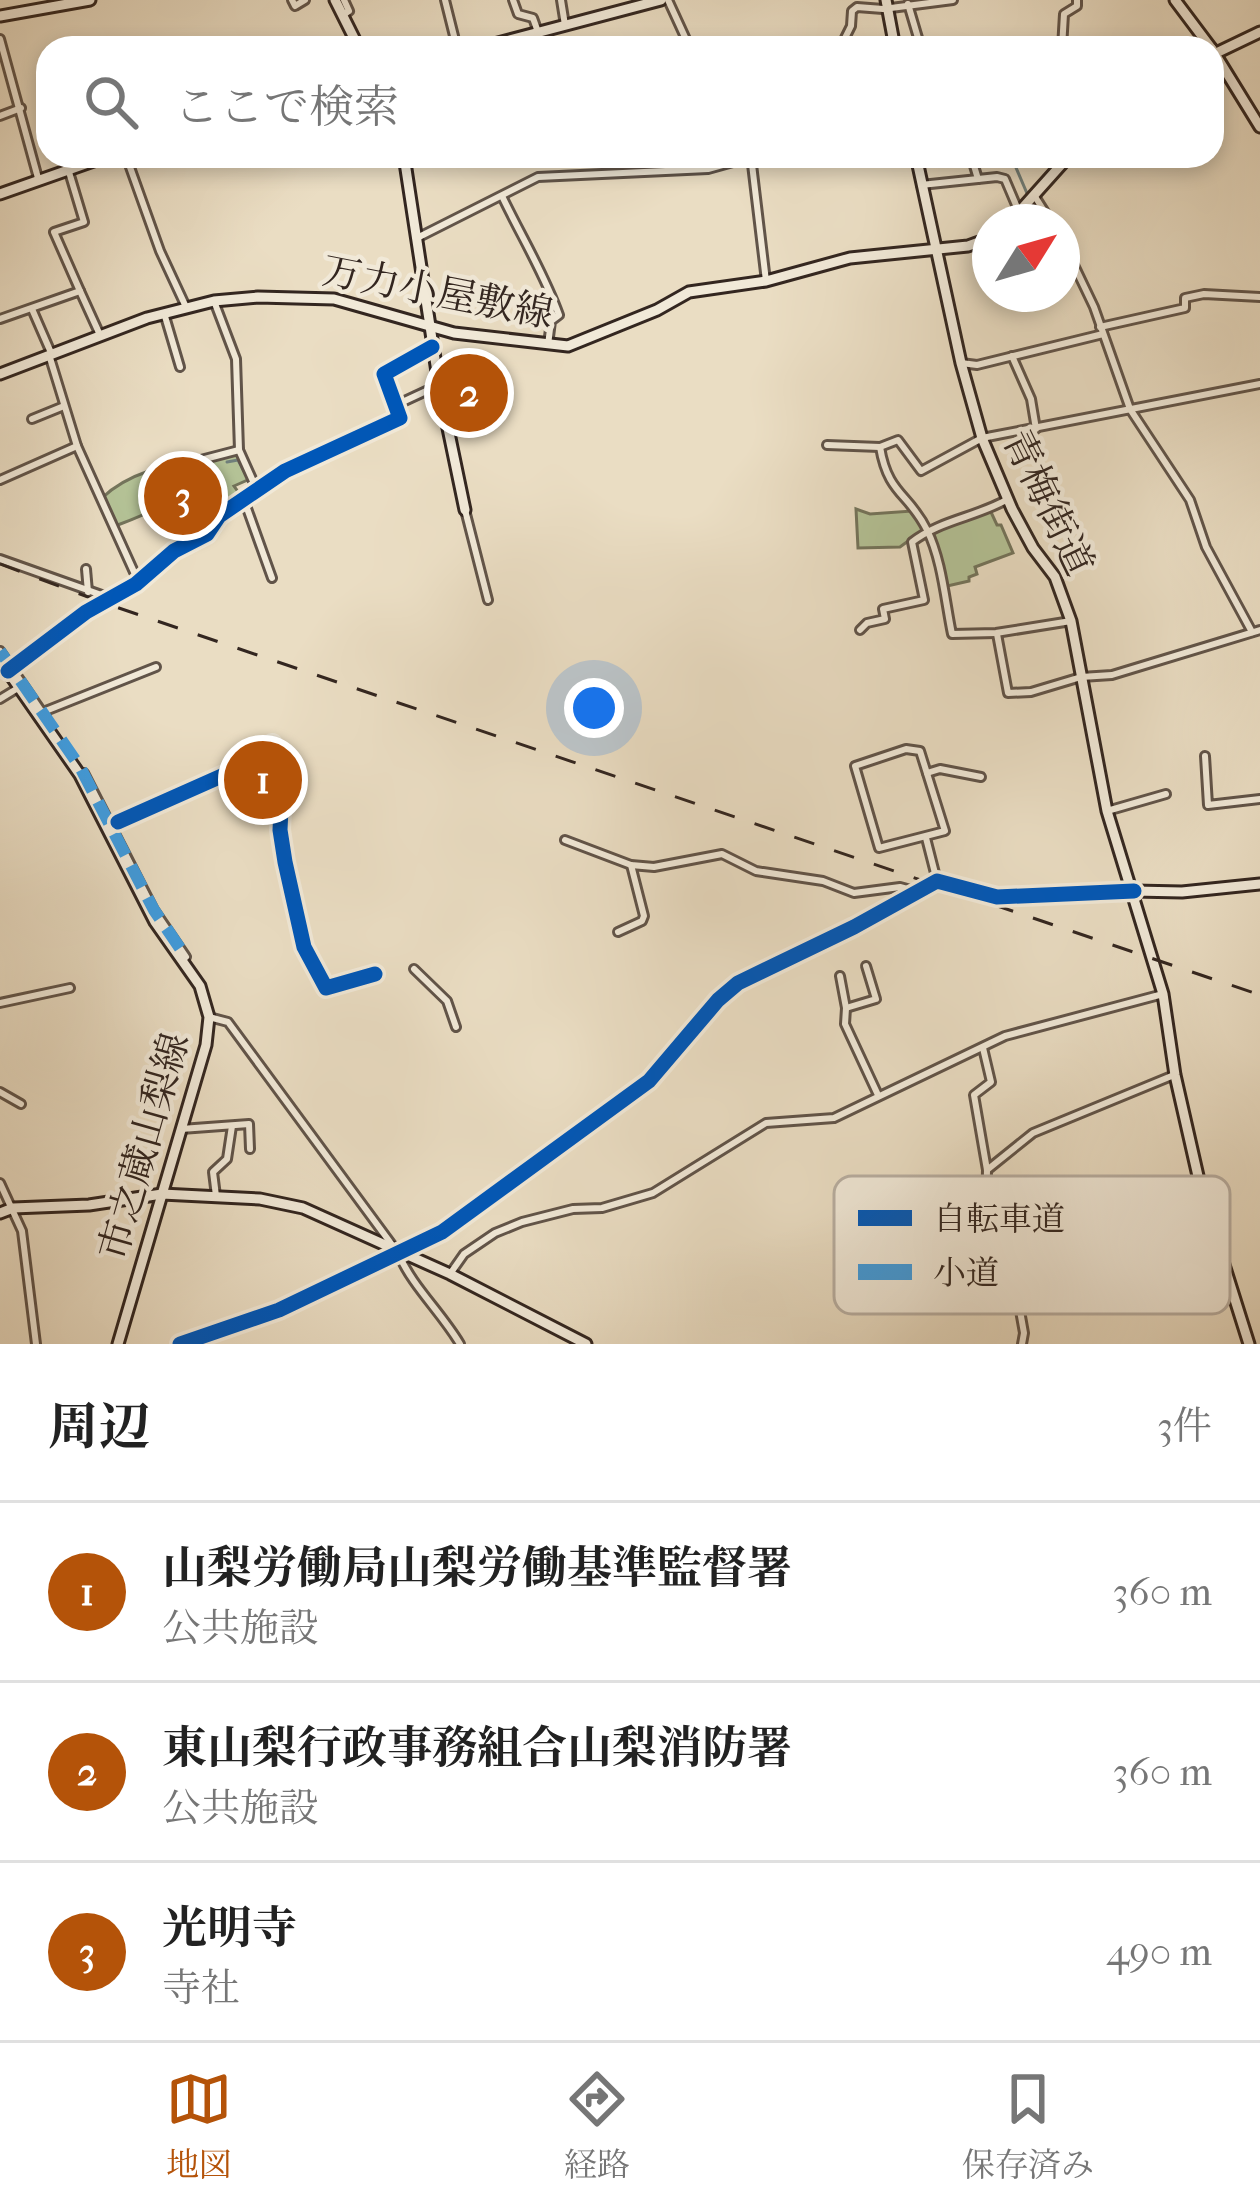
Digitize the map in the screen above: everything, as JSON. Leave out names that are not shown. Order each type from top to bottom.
[{"type":"main road","points":[[0,16],[91,0]]},
{"type":"main road","points":[[340,0],[353,36]]},
{"type":"main road","points":[[523,36],[664,0]]},
{"type":"main road","points":[[1174,0],[1201,36]]},
{"type":"main road","points":[[886,4],[893,36]]},
{"type":"main road","points":[[1224,46],[1260,32]]},
{"type":"main road","points":[[1224,70],[1260,127]]},
{"type":"main road","points":[[0,194],[68,168]]},
{"type":"main road","points":[[406,168],[439,385],[465,510]]},
{"type":"main road","name":"青梅街道","points":[[918,168],[982,438],[1033,548],[1055,577],[1071,621],[1107,811],[1163,994],[1174,1075],[1198,1176]]},
{"type":"main road","points":[[1026,204],[1058,168]]},
{"type":"main road","name":"万力小屋敷線","points":[[0,374],[100,334],[186,307],[305,296],[334,299],[429,326],[548,345],[576,343],[689,292],[766,281],[850,258],[972,245]]},
{"type":"main road","name":"市之蔵山梨線","points":[[5,667],[88,790],[154,922],[200,986],[208,1017],[208,1035],[118,1344]]},
{"type":"main road","points":[[1134,891],[1182,892],[1260,884]]},
{"type":"main road","points":[[0,1213],[162,1195],[216,1196],[303,1208],[450,1274],[586,1344]]},
{"type":"main road","name":"青梅街道","points":[[1230,1284],[1249,1344]]},
{"type":"street","points":[[292,0],[295,6],[305,0]]},
{"type":"street","points":[[445,0],[454,36]]},
{"type":"street","points":[[513,0],[518,14],[533,18],[538,32]]},
{"type":"street","points":[[561,0],[566,25]]},
{"type":"street","points":[[664,0],[684,36]]},
{"type":"street","points":[[845,36],[851,11],[857,7],[952,0]]},
{"type":"street","points":[[1063,36],[1064,14],[1077,6],[1077,0]]},
{"type":"street","points":[[908,4],[917,36]]},
{"type":"street","points":[[0,39],[38,178]]},
{"type":"street","points":[[0,116],[21,108]]},
{"type":"street","points":[[68,168],[84,222],[54,232],[100,334]]},
{"type":"street","points":[[130,168],[186,307]]},
{"type":"street","points":[[417,238],[538,177],[712,168]]},
{"type":"street","points":[[753,168],[766,281]]},
{"type":"street","points":[[975,168],[978,179]]},
{"type":"street","points":[[921,185],[1005,179],[1016,204]]},
{"type":"street","points":[[1034,194],[1040,204]]},
{"type":"street","points":[[502,196],[533,263],[545,276],[559,315],[550,321],[548,345]]},
{"type":"street","points":[[996,633],[1008,693],[1112,675],[1256,631],[1206,547],[1190,500],[1130,409],[1080,280]]},
{"type":"street","points":[[0,320],[80,291]]},
{"type":"street","points":[[961,363],[1012,356],[1171,313],[1185,308],[1185,298],[1204,294],[1260,297]]},
{"type":"street","points":[[214,301],[239,375],[239,449],[257,490]]},
{"type":"street","points":[[32,309],[66,400],[77,446],[141,580]]},
{"type":"street","points":[[164,313],[180,367]]},
{"type":"street","points":[[5,667],[141,580],[160,560],[207,534],[219,516],[257,490],[312,457],[400,418],[384,374],[433,347]]},
{"type":"street","points":[[1012,356],[1031,399],[1036,429]]},
{"type":"street","points":[[827,445],[880,447],[898,440],[921,471],[982,438],[1260,384]]},
{"type":"street","points":[[396,405],[439,385]]},
{"type":"street","points":[[32,419],[64,406]]},
{"type":"street","points":[[0,480],[77,446]]},
{"type":"street","points":[[880,447],[892,487],[928,530],[952,634],[996,633],[1071,621]]},
{"type":"street","points":[[193,461],[239,449]]},
{"type":"street","points":[[860,630],[885,619],[883,609],[924,600],[912,542],[928,530],[990,510],[1008,499]]},
{"type":"street","points":[[244,500],[272,578]]},
{"type":"street","points":[[465,510],[488,600]]},
{"type":"street","points":[[0,560],[111,598]]},
{"type":"street","points":[[86,569],[88,592]]},
{"type":"street","points":[[0,651],[5,667],[89,782],[154,910],[186,957]]},
{"type":"street","points":[[40,713],[156,667]]},
{"type":"street","points":[[0,699],[19,688]]},
{"type":"street","points":[[118,823],[251,763],[272,744],[282,788],[283,850],[304,947],[326,988],[374,974]]},
{"type":"street","points":[[906,749],[920,751],[927,773],[945,831],[879,848],[855,766],[906,749]]},
{"type":"street","points":[[1205,756],[1208,805],[1260,799]]},
{"type":"street","points":[[927,773],[940,770],[981,778]]},
{"type":"street","points":[[1107,811],[1166,794]]},
{"type":"street","points":[[926,837],[937,881]]},
{"type":"street","points":[[565,840],[631,865],[654,867],[722,854],[756,871],[823,881],[854,892],[900,887],[919,892]]},
{"type":"street","points":[[618,932],[644,916],[631,865]]},
{"type":"street","points":[[179,1344],[280,1310],[467,1217],[649,1082],[738,983],[937,881],[997,897],[1134,891]]},
{"type":"street","points":[[846,1008],[876,999],[866,966]]},
{"type":"street","points":[[415,969],[447,1001],[456,1027]]},
{"type":"street","points":[[840,976],[845,1024],[878,1095]]},
{"type":"street","points":[[0,1003],[70,988]]},
{"type":"street","points":[[450,1274],[464,1254],[495,1232],[638,1198],[712,1159],[766,1123],[822,1122],[1005,1036],[1163,994]]},
{"type":"street","points":[[208,1017],[227,1022],[398,1252],[407,1274],[441,1312],[460,1344]]},
{"type":"street","points":[[983,1048],[991,1082],[974,1095],[987,1176]]},
{"type":"street","points":[[987,1170],[1033,1133],[1174,1075]]},
{"type":"street","points":[[0,1092],[21,1104]]},
{"type":"street","points":[[248,1113],[250,1149]]},
{"type":"street","points":[[181,1129],[249,1124]]},
{"type":"street","points":[[216,1196],[213,1172],[227,1159],[232,1126]]},
{"type":"street","points":[[0,1183],[27,1252],[35,1344]]},
{"type":"street","points":[[1021,1314],[1022,1344]]},
{"type":"green space","points":[[239,450],[252,478],[234,486],[244,500],[219,516],[207,483],[115,526],[102,498],[116,487],[149,471]]},
{"type":"green space","points":[[856,509],[870,514],[912,511],[923,530],[900,547],[858,548]]},
{"type":"green space","points":[[990,510],[1013,553],[975,567],[977,574],[969,581],[943,587],[927,533]]},
{"type":"waterway","points":[[1016,168],[1029,198]]},
{"type":"waterway","points":[[227,462],[238,460],[253,488]]},
{"type":"railway","points":[[0,564],[1260,995]]},
{"type":"marked path","points":[[0,651],[80,767],[154,910],[186,957]]},
{"type":"cycle path","points":[[8,671],[86,612],[136,584],[174,551],[207,534],[219,516],[285,471],[400,418],[384,374],[432,347]]},
{"type":"cycle path","points":[[118,822],[251,763],[272,744],[282,787],[280,830],[285,862],[304,947],[326,988],[375,974]]},
{"type":"cycle path","points":[[180,1344],[279,1310],[442,1232],[649,1081],[738,983],[937,881],[997,897],[1134,891]]},
{"type":"place","name":"東山梨行政事務組合山梨消防署","points":[[469,393]]},
{"type":"place","name":"光明寺","points":[[183,496]]},
{"type":"place","name":"山梨労働局山梨労働基準監督署","points":[[263,780]]}]
